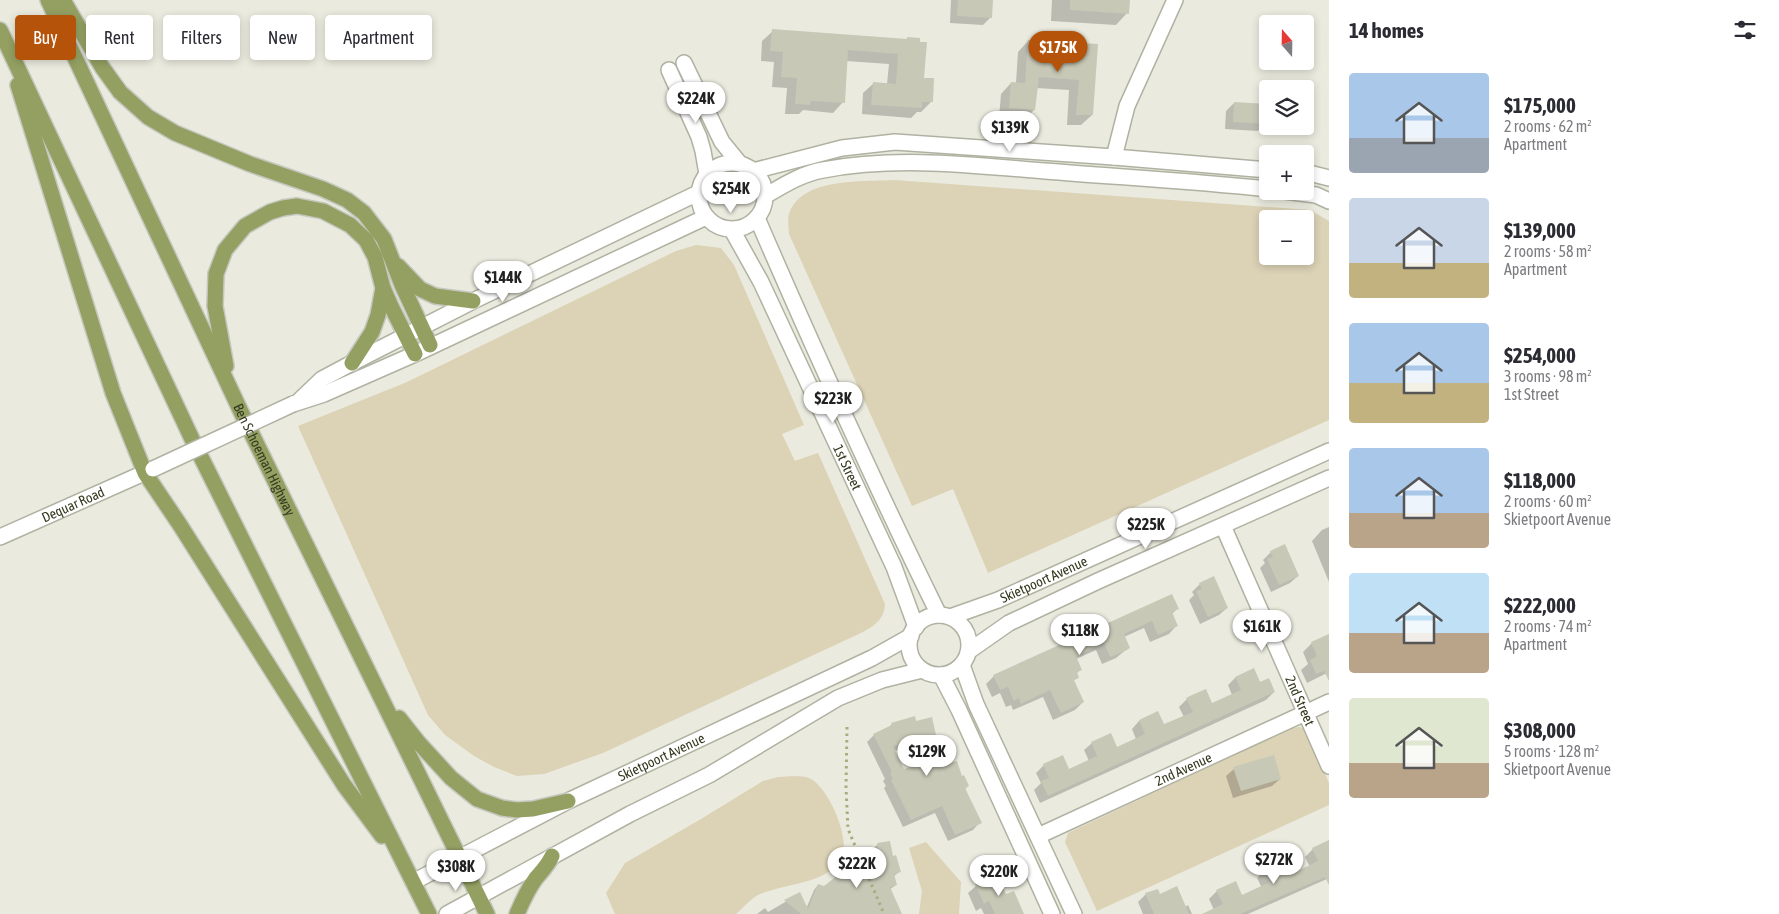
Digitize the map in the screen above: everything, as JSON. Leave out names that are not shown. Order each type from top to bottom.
[{"type":"main road","name":"Ben Schoeman Highway","points":[[48,0],[242,414],[487,914]]},
{"type":"main road","points":[[63,0],[102,67],[120,92],[148,117],[175,133],[250,164],[323,189],[347,200],[364,213],[384,239],[402,285],[430,345]]},
{"type":"main road","points":[[0,30],[192,439],[429,914]]},
{"type":"main road","points":[[8,45],[25,111],[113,393],[149,471],[180,525],[344,785],[405,868]]},
{"type":"main road","points":[[242,414],[224,362],[215,306],[216,274],[225,250],[245,226],[270,212],[298,206],[323,211],[350,225],[366,240],[375,258],[383,288],[415,354]]},
{"type":"main road","points":[[393,261],[420,289],[435,296],[473,301]]},
{"type":"main road","points":[[352,363],[372,332],[378,315],[383,288]]},
{"type":"main road","points":[[378,691],[418,742],[451,778],[477,799],[502,808],[517,810],[533,809],[568,801]]},
{"type":"main road","points":[[518,914],[535,879],[547,867],[552,856]]},
{"type":"street","points":[[1114,157],[1128,106],[1175,0]]},
{"type":"street","points":[[684,63],[722,142],[746,168],[762,182],[765,196],[763,208],[757,218],[741,228],[732,230],[713,224],[706,217],[700,206],[698,193],[701,183],[714,168],[724,164],[746,168],[842,148],[895,142],[1259,169]]},
{"type":"street","points":[[669,70],[699,137],[704,151],[707,174]]},
{"type":"street","points":[[765,196],[806,174],[822,170],[868,163],[909,162],[1259,188]]},
{"type":"street","points":[[1314,174],[1329,178]]},
{"type":"street","points":[[296,403],[322,379],[352,363],[473,301],[698,193]]},
{"type":"street","points":[[1314,195],[1329,201]]},
{"type":"street","points":[[296,403],[324,394],[415,354],[430,345],[706,217]]},
{"type":"street","name":"1st Street","points":[[757,218],[853,432],[945,616]]},
{"type":"street","name":"1st Street","points":[[732,230],[761,282],[894,567],[913,631]]},
{"type":"street","name":"Dequar Road","points":[[0,537],[296,403]]},
{"type":"street","name":"Skietpoort Avenue","points":[[945,616],[998,600],[1329,451]]},
{"type":"street","name":"Skietpoort Avenue","points":[[965,658],[1009,623],[1098,581],[1329,478]]},
{"type":"street","name":"2nd Street","points":[[1223,526],[1329,766]]},
{"type":"street","points":[[965,658],[949,674],[931,674],[922,670],[915,663],[911,655],[909,645],[913,631],[922,621],[931,616],[945,616],[957,621],[968,634],[965,658],[976,704],[1074,914]]},
{"type":"street","name":"Skietpoort Avenue","points":[[413,882],[568,801],[872,658],[913,631]]},
{"type":"street","points":[[447,914],[630,814],[709,775],[838,698],[882,680],[922,670]]},
{"type":"street","points":[[941,675],[959,710],[1052,914]]},
{"type":"street","name":"2nd Avenue","points":[[1038,836],[1329,702]]},
{"type":"path","points":[[847,727],[846,788],[848,829],[884,914]]},
{"type":"shaded area","points":[[894,180],[1310,210],[1259,210],[1259,265],[1314,265],[1314,212],[1329,221],[1329,420],[988,573],[953,489],[912,506],[789,234],[789,214],[796,202],[806,193],[834,184]]},
{"type":"shaded area","points":[[696,245],[721,248],[734,265],[804,425],[782,434],[795,461],[818,453],[885,604],[883,614],[875,624],[863,632],[603,753],[544,774],[517,776],[494,767],[474,756],[445,735],[428,715],[298,426],[407,382],[676,251]]},
{"type":"shaded area","points":[[1300,727],[1306,730],[1329,783],[1329,805],[1097,911],[1065,842],[1068,833],[1292,728]]},
{"type":"shaded area","points":[[798,776],[809,778],[817,783],[824,793],[838,818],[842,832],[843,857],[838,865],[811,880],[760,894],[736,914],[615,914],[606,893],[625,863],[763,781],[778,777]]},
{"type":"shaded area","points":[[926,842],[961,882],[959,914],[919,914],[922,891],[909,848]]},
{"type":"building","points":[[958,0],[993,0],[992,18],[957,16]]},
{"type":"building","points":[[1070,0],[1130,0],[1129,14],[1070,10]]},
{"type":"building","points":[[772,29],[907,39],[907,37],[920,38],[920,42],[927,42],[924,78],[934,78],[933,102],[922,102],[922,108],[871,105],[873,82],[896,84],[898,54],[848,50],[845,103],[811,101],[810,105],[795,104],[797,78],[781,77],[783,52],[770,51]]},
{"type":"building","points":[[1028,40],[1098,44],[1093,115],[1076,115],[1079,80],[1039,77],[1035,110],[1009,108],[1011,82],[1025,83]]},
{"type":"building","points":[[1234,102],[1259,103],[1259,124],[1233,122]]},
{"type":"building","points":[[1285,544],[1299,576],[1279,585],[1267,559],[1273,557],[1270,551]]},
{"type":"building","points":[[1214,576],[1228,608],[1208,617],[1196,591],[1202,589],[1199,583]]},
{"type":"building","points":[[1172,594],[1179,609],[1172,612],[1178,626],[1158,635],[1152,621],[1124,634],[1130,648],[1125,651],[1110,657],[1104,643],[1076,656],[1082,670],[1077,672],[1079,678],[1074,680],[1084,702],[1061,713],[1050,690],[1021,704],[1019,698],[1014,701],[1008,687],[1000,690],[993,675]]},
{"type":"building","points":[[1329,634],[1329,681],[1324,671],[1316,674],[1310,660],[1317,656],[1311,642]]},
{"type":"building","points":[[1254,668],[1260,682],[1269,678],[1275,692],[1048,796],[1041,781],[1049,778],[1043,764],[1063,755],[1069,769],[1097,756],[1091,742],[1111,733],[1117,747],[1145,734],[1139,720],[1158,711],[1164,724],[1193,712],[1186,698],[1192,695],[1206,689],[1212,703],[1241,690],[1235,677]]},
{"type":"building","points":[[915,716],[916,721],[932,717],[936,735],[893,746],[904,769],[945,755],[948,764],[957,761],[962,776],[964,775],[969,786],[965,788],[982,823],[955,835],[942,806],[911,820],[891,780],[893,779],[890,773],[892,772],[873,734],[892,725],[891,723]]},
{"type":"building","points":[[1274,755],[1281,779],[1241,791],[1233,767]]},
{"type":"building","points":[[1329,840],[1329,885],[1325,877],[1240,914],[1202,914],[1223,904],[1216,890],[1236,881],[1242,895],[1270,882],[1264,869],[1284,861],[1290,875],[1318,861],[1312,848]]},
{"type":"building","points":[[890,841],[893,856],[896,855],[901,872],[894,874],[897,885],[890,887],[902,914],[801,914],[784,900],[800,892],[808,909],[818,884],[824,886],[851,865],[879,858],[877,843]]},
{"type":"building","points":[[997,875],[1006,894],[1014,891],[1024,914],[995,914],[989,901],[984,904],[975,884]]},
{"type":"building","points":[[1177,886],[1189,914],[1154,914],[1145,893],[1158,889],[1160,894]]}]
